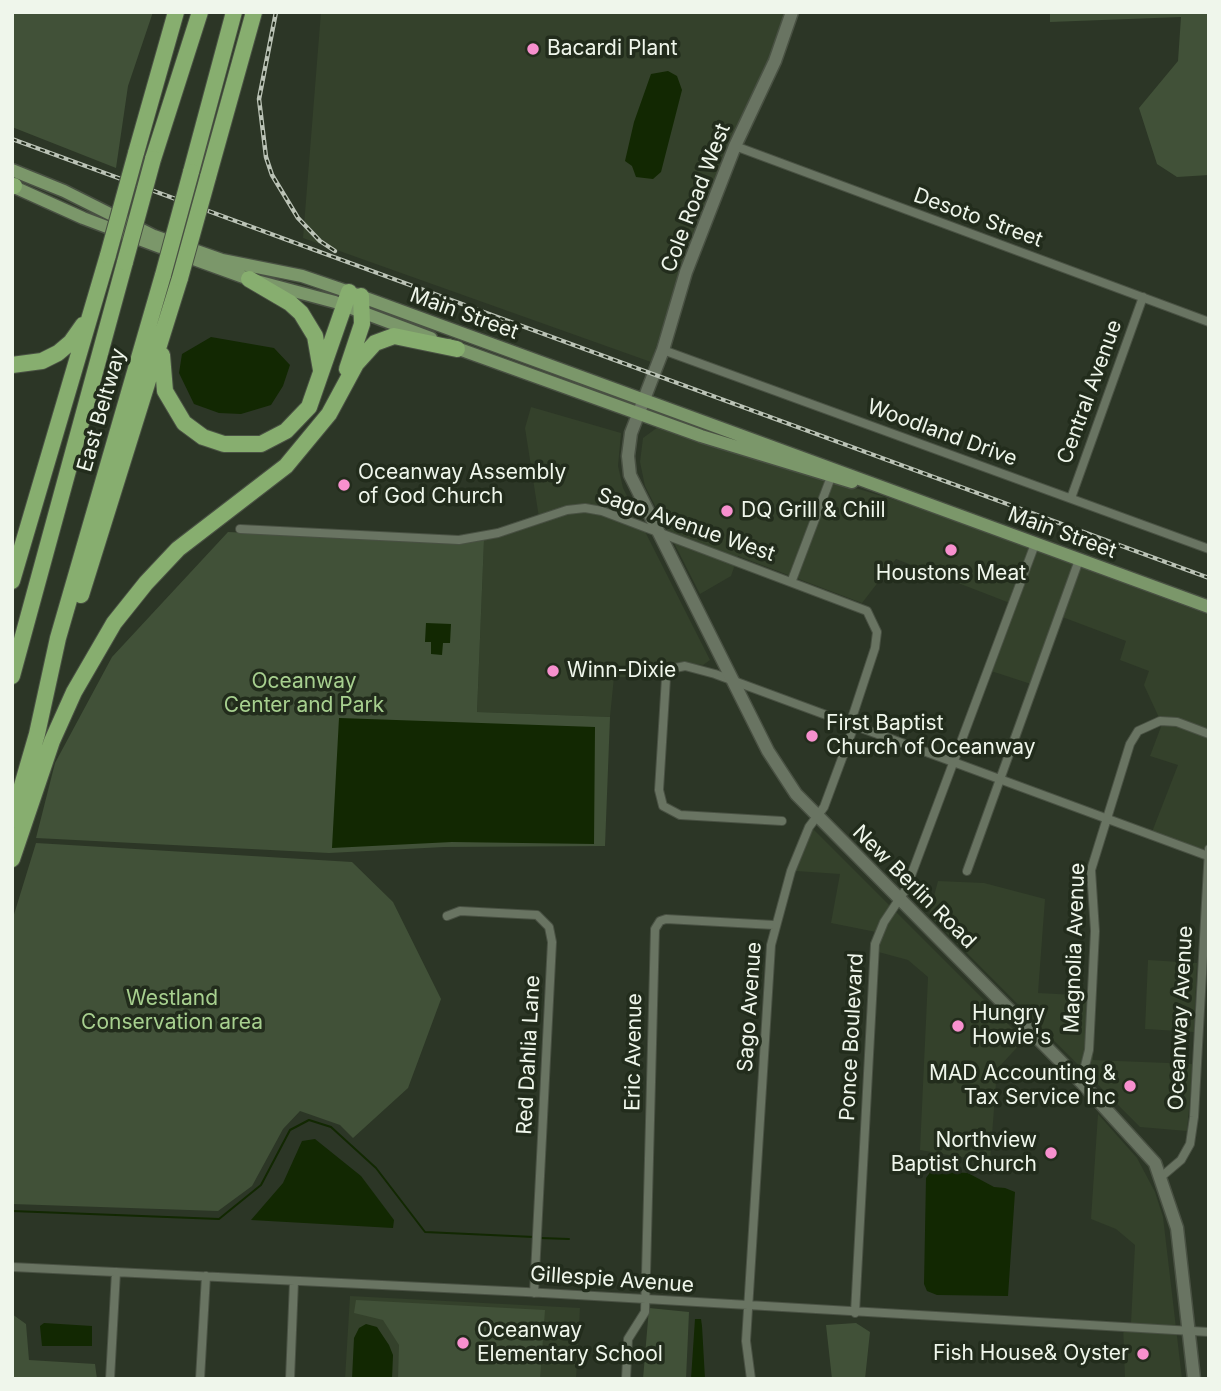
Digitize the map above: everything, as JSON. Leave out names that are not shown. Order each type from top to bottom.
[{"type":"highway","points":[[12,581],[176,12]]},
{"type":"highway","name":"East Beltway","points":[[12,676],[153,159],[200,12]]},
{"type":"highway","name":"East Beltway","points":[[12,820],[37,734],[58,638],[171,277],[191,172],[234,12]]},
{"type":"highway","points":[[254,12],[208,177],[171,277],[162,342],[162,373],[171,405],[184,423],[203,437],[224,444],[261,443],[286,431],[309,407],[354,301]]},
{"type":"highway","points":[[249,279],[301,313],[315,336],[321,376]]},
{"type":"highway","points":[[329,414],[362,324],[354,301]]},
{"type":"highway","points":[[12,365],[42,361],[58,353],[71,342],[92,311]]},
{"type":"highway","points":[[12,859],[62,718],[90,660],[114,623],[178,549],[286,466],[329,414],[356,364],[375,343],[394,337],[457,349]]},
{"type":"highway","points":[[37,734],[162,342]]},
{"type":"main road","name":"Main Street","points":[[12,170],[64,191],[154,236],[222,260],[302,276],[457,349],[641,407],[903,495],[1209,607]]},
{"type":"main road","name":"Main Street","points":[[13,186],[83,218],[249,279],[354,301],[831,477],[903,495]]},
{"type":"street","name":"Cole Road West","points":[[641,407],[663,350],[697,240],[735,146],[778,54],[792,12]]},
{"type":"street","name":"Desoto Street","points":[[735,146],[1209,321]]},
{"type":"street","name":"Central Avenue","points":[[1071,498],[1143,297]]},
{"type":"street","name":"Woodland Drive","points":[[663,350],[1209,549]]},
{"type":"street","name":"New Berlin Road","points":[[641,407],[631,433],[628,467],[637,493],[733,683],[783,775],[817,817],[1147,1151],[1161,1177],[1177,1228],[1194,1379]]},
{"type":"street","points":[[792,580],[831,477]]},
{"type":"street","name":"Sago Avenue West","points":[[240,530],[459,540],[498,533],[567,509],[585,508],[602,511],[792,580],[867,611]]},
{"type":"street","name":"Ponce Boulevard","points":[[855,1313],[875,944],[884,922],[900,902],[1035,544]]},
{"type":"street","points":[[967,871],[1079,560]]},
{"type":"street","name":"Sago Avenue","points":[[751,1379],[746,1341],[767,974],[775,925],[791,871],[809,828],[824,807],[875,648],[877,632],[867,611]]},
{"type":"street","points":[[782,821],[680,815],[669,812],[659,798],[666,678],[675,668],[696,668],[1105,818],[1208,852]]},
{"type":"street","name":"Magnolia Avenue","points":[[1081,1082],[1088,1050],[1095,931],[1091,870],[1130,744],[1138,731],[1151,723],[1168,721],[1209,734]]},
{"type":"street","name":"Oceanway Avenue","points":[[1161,1177],[1181,1160],[1190,1144],[1208,852]]},
{"type":"street","name":"Red Dahlia Lane","points":[[447,916],[460,911],[537,915],[549,928],[552,943],[534,1293]]},
{"type":"street","name":"Eric Avenue","points":[[646,1301],[655,929],[660,921],[666,919],[775,925]]},
{"type":"street","name":"Gillespie Avenue","points":[[12,1267],[534,1293],[1209,1332]]},
{"type":"street","points":[[110,1379],[116,1272]]},
{"type":"street","points":[[200,1379],[206,1276]]},
{"type":"street","points":[[290,1379],[294,1281]]},
{"type":"street","points":[[626,1379],[628,1339],[645,1312],[646,1301]]},
{"type":"shaded area","points":[[321,12],[785,12],[769,58],[727,147],[686,256],[651,362],[303,238]]},
{"type":"shaded area","points":[[668,71],[677,76],[682,90],[661,172],[653,179],[636,177],[632,166],[625,161],[634,122],[651,74]]},
{"type":"shaded area","points":[[211,337],[274,348],[290,365],[283,386],[271,405],[241,414],[219,413],[194,404],[179,373],[182,354]]},
{"type":"shaded area","points":[[531,407],[621,433],[618,466],[623,488],[710,660],[703,665],[684,663],[672,667],[661,678],[614,677],[610,717],[477,712],[484,540],[540,524],[525,428]]},
{"type":"shaded area","points":[[658,427],[914,506],[1209,615],[1209,851],[1152,832],[1178,765],[1150,756],[1162,724],[1144,685],[1149,671],[1120,660],[1126,641],[1057,615],[1031,684],[991,671],[1015,605],[896,559],[862,603],[738,556],[731,576],[700,594],[645,486],[640,462],[643,438]]},
{"type":"shaded area","points":[[426,623],[451,624],[450,643],[443,643],[442,655],[431,654],[431,642],[425,642]]},
{"type":"shaded area","points":[[339,718],[595,727],[594,844],[452,842],[332,848]]},
{"type":"shaded area","points":[[813,829],[1024,1040],[997,1069],[990,1162],[920,1150],[928,977],[908,960],[871,950],[876,932],[831,923],[840,874],[796,871]]},
{"type":"shaded area","points":[[938,881],[984,883],[1045,899],[1038,993],[1095,996],[1093,1060],[1193,1064],[1187,1131],[1140,1127],[929,915]]},
{"type":"shaded area","points":[[1148,960],[1197,963],[1194,1032],[1145,1029]]},
{"type":"shaded area","points":[[1098,1114],[1137,1158],[1155,1192],[1163,1217],[1182,1379],[1125,1379],[1123,1323],[1131,1323],[1135,1245],[1116,1229],[1091,1219]]},
{"type":"shaded area","points":[[315,1139],[361,1176],[394,1220],[393,1228],[251,1220],[283,1183],[302,1141]]},
{"type":"shaded area","points":[[931,1171],[968,1173],[994,1187],[1015,1192],[1008,1296],[937,1295],[927,1291],[924,1284],[926,1178]]},
{"type":"shaded area","name":"Oceanway Elementary School","points":[[350,1296],[580,1308],[576,1379],[345,1379]]},
{"type":"shaded area","points":[[695,1319],[701,1319],[705,1379],[691,1379]]},
{"type":"shaded area","points":[[44,1323],[92,1326],[92,1346],[42,1346],[40,1326]]},
{"type":"shaded area","points":[[366,1324],[377,1327],[389,1345],[393,1355],[392,1379],[352,1379],[354,1338],[359,1328]]},
{"type":"green space","points":[[12,12],[153,12],[128,86],[116,168],[12,127]]},
{"type":"green space","points":[[1050,12],[1209,12],[1209,175],[1177,177],[1157,164],[1139,108],[1178,61],[1181,17],[1050,22]]},
{"type":"green space","name":"Oceanway Center and Park","points":[[228,532],[465,543],[484,540],[477,712],[610,717],[605,846],[444,847],[329,853],[36,838],[55,763],[112,657]]},
{"type":"green space","name":"Westland Conservation area","points":[[36,843],[352,862],[393,902],[441,999],[408,1088],[353,1138],[340,1125],[300,1111],[283,1129],[252,1186],[218,1211],[12,1204],[12,921]]},
{"type":"green space","name":"Oceanway Elementary School","points":[[356,1300],[545,1310],[540,1379],[398,1379],[399,1345],[383,1320],[354,1313]]},
{"type":"green space","points":[[649,1308],[689,1312],[686,1379],[643,1379]]},
{"type":"green space","points":[[12,1314],[26,1324],[29,1360],[95,1364],[97,1379],[12,1379]]},
{"type":"green space","points":[[856,1323],[870,1332],[865,1379],[832,1379],[826,1325]]},
{"type":"waterway","points":[[12,1211],[219,1219],[261,1185],[290,1130],[309,1120],[331,1127],[376,1168],[425,1232],[534,1237]]},
{"type":"waterway","points":[[540,1238],[569,1239]]},
{"type":"railway","points":[[276,12],[259,99],[266,157],[272,175],[298,218],[320,241],[335,251]]},
{"type":"railway","points":[[12,139],[1209,578]]},
{"type":"place","name":"Bacardi Plant","points":[[533,49]]},
{"type":"place","name":"Oceanway Assembly of God Church","points":[[344,485]]},
{"type":"place","name":"DQ Grill & Chill","points":[[727,511]]},
{"type":"place","name":"Houstons Meat","points":[[951,550]]},
{"type":"place","name":"Winn-Dixie","points":[[553,671]]},
{"type":"place","name":"First Baptist Church of Oceanway","points":[[812,736]]},
{"type":"place","name":"Hungry Howie's","points":[[958,1026]]},
{"type":"place","name":"MAD Accounting & Tax Service Inc","points":[[1130,1086]]},
{"type":"place","name":"Northview Baptist Church","points":[[1051,1153]]},
{"type":"place","name":"Oceanway Elementary School","points":[[463,1343]]},
{"type":"place","name":"Fish House& Oyster","points":[[1143,1354]]}]
